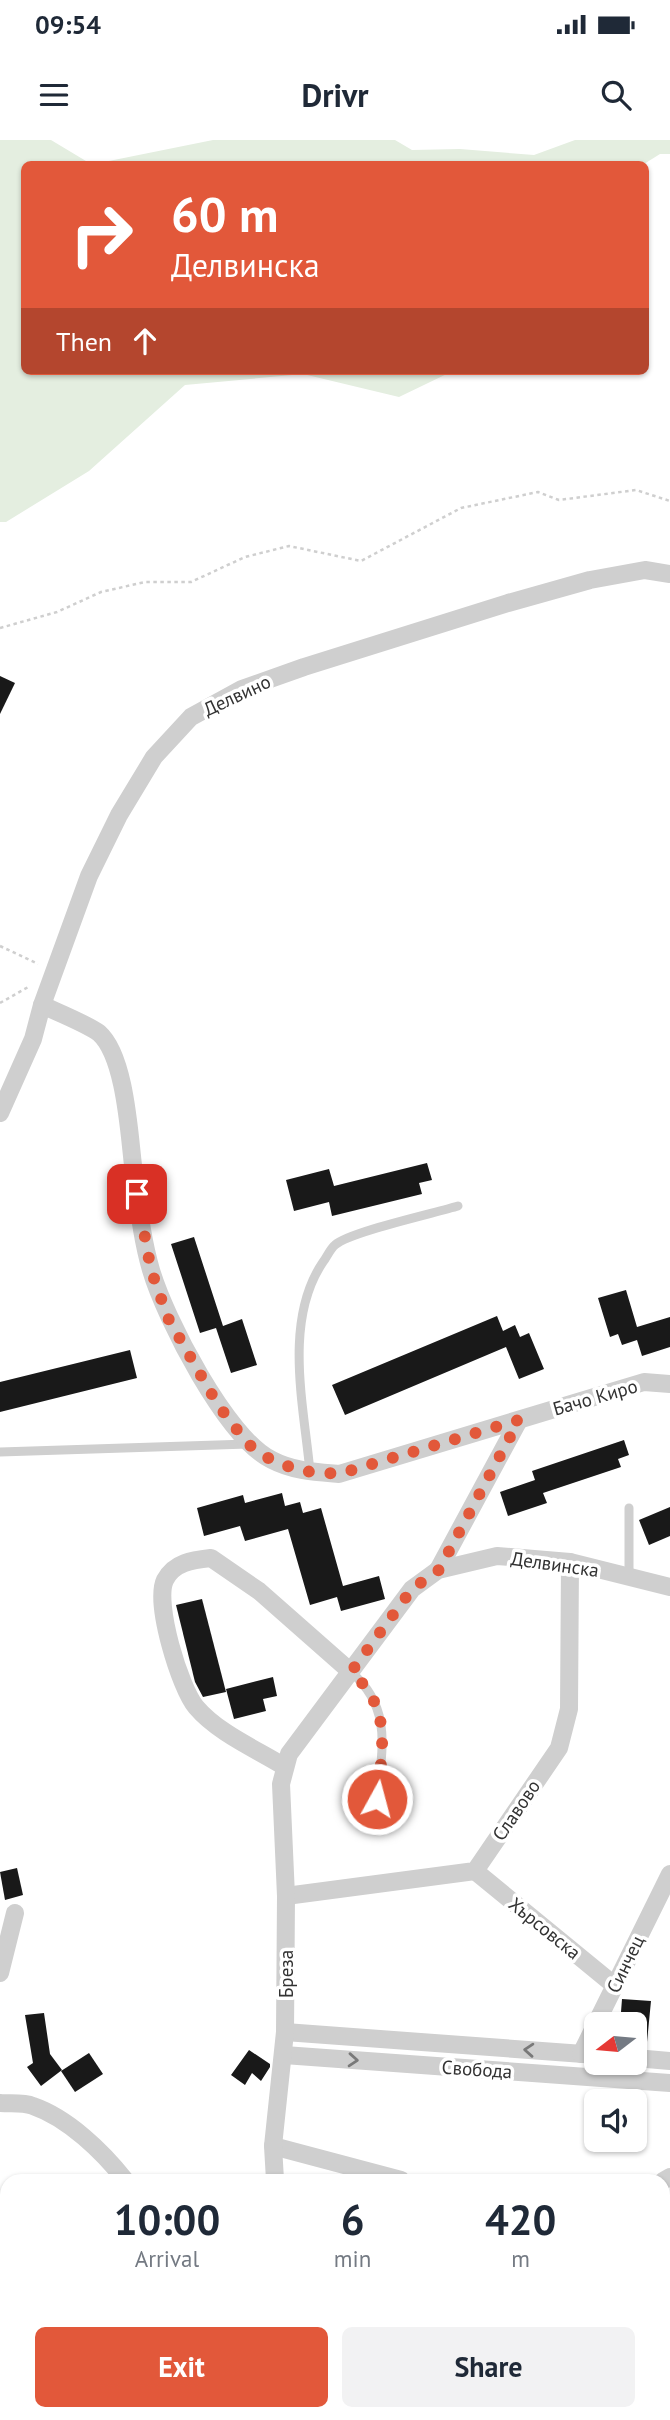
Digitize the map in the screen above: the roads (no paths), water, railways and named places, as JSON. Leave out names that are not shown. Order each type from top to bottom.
[{"type":"street","name":"Делвино","points":[[0,1113],[33,1039],[42,1005],[89,876],[119,816],[154,757],[191,718],[255,685],[508,603],[590,580],[645,570],[670,574]]},
{"type":"street","name":"Бачо Киро","points":[[42,1005],[100,1034],[115,1058],[122,1083],[141,1221],[151,1270],[168,1318],[218,1405],[248,1444],[271,1460],[301,1471],[339,1474],[644,1382],[670,1384]]},
{"type":"street","points":[[439,1570],[519,1420]]},
{"type":"street","name":"Делвинска","points":[[285,1767],[289,1755],[412,1589],[439,1570],[497,1556],[570,1562],[670,1587]]},
{"type":"street","points":[[285,1767],[220,1728],[197,1709],[185,1692],[166,1630],[163,1601],[164,1581],[173,1568],[189,1561],[211,1558],[259,1591],[351,1672]]},
{"type":"street","name":"Славово","points":[[475,1871],[559,1748],[569,1709],[570,1562]]},
{"type":"street","name":"Бреза","points":[[275,2174],[273,2146],[285,2054],[286,1896],[281,1784],[285,1767]]},
{"type":"street","points":[[286,1896],[475,1871]]},
{"type":"street","name":"Хърсовска","points":[[475,1871],[614,1985]]},
{"type":"street","name":"Синчец","points":[[604,2012],[614,1985],[670,1874]]},
{"type":"street","points":[[0,1973],[15,1913]]},
{"type":"street","name":"Свобода","points":[[285,2032],[584,2055]]},
{"type":"street","name":"Свобода","points":[[285,2054],[670,2083]]},
{"type":"street","points":[[648,2059],[670,2061]]},
{"type":"street","points":[[0,2104],[31,2105],[66,2124],[107,2158],[120,2174]]},
{"type":"street","points":[[273,2146],[378,2174]]},
{"type":"lane","points":[[310,1472],[300,1366],[301,1325],[312,1279],[335,1244],[357,1235],[458,1206]]},
{"type":"lane","points":[[0,1452],[248,1444]]},
{"type":"lane","points":[[629,1507],[629,1577]]},
{"type":"lane","points":[[351,1672],[365,1684],[380,1709],[383,1747],[377,1799]]}]
